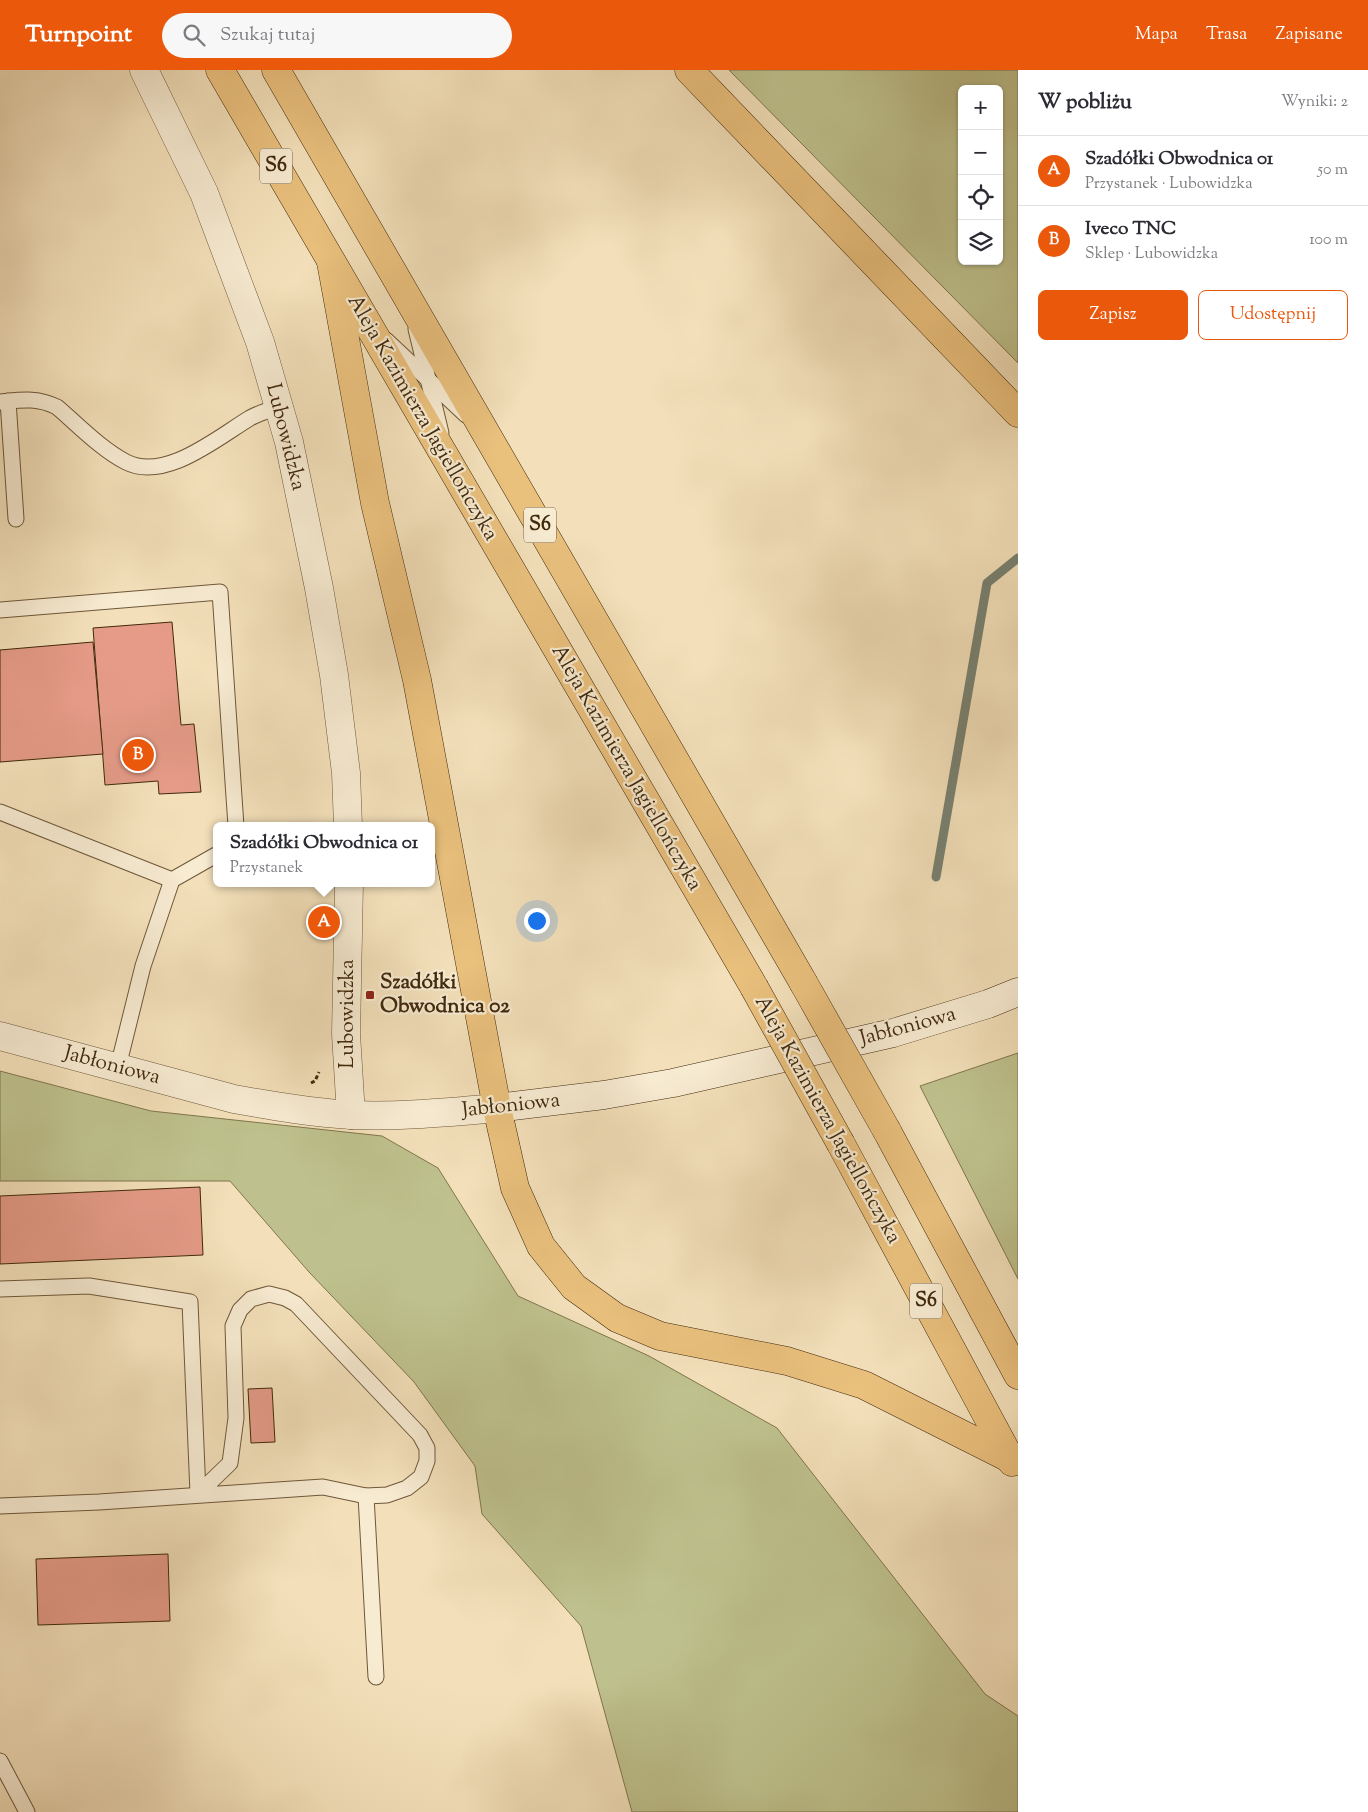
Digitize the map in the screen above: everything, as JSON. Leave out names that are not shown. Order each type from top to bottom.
[{"type":"highway","name":"Aleja Kazimierza Jagiellończyka","points":[[220,70],[754,988],[841,1144],[1014,1466]]},
{"type":"highway","name":"S6","points":[[276,70],[803,982],[887,1131],[1018,1375]]},
{"type":"highway","points":[[689,70],[1018,413]]},
{"type":"highway","points":[[331,262],[375,503],[417,680],[497,1108],[515,1188],[541,1246],[574,1287],[617,1318],[660,1336],[787,1361],[864,1385],[1014,1466]]},
{"type":"street","name":"Lubowidzka","points":[[144,70],[204,193],[260,342],[279,407],[319,588],[334,675],[346,772],[348,822]]},
{"type":"street","name":"Lubowidzka","points":[[349,887],[346,1034],[351,1115]]},
{"type":"street","name":"Jabłoniowa","points":[[0,1036],[234,1100],[351,1115],[423,1114],[497,1108],[604,1095],[702,1076],[893,1033],[988,1004],[1018,992]]},
{"type":"lane","points":[[409,298],[447,460]]},
{"type":"lane","points":[[367,322],[489,436]]},
{"type":"lane","points":[[16,519],[4,402],[39,399],[46,401],[57,407],[116,457],[128,463],[151,468],[181,460],[252,417],[279,407]]},
{"type":"lane","points":[[0,610],[220,592],[236,822]]},
{"type":"lane","points":[[0,812],[172,880]]},
{"type":"lane","points":[[118,1067],[143,966],[172,880],[213,857]]},
{"type":"lane","points":[[0,1289],[89,1286],[190,1302],[198,1494]]},
{"type":"lane","points":[[0,1506],[98,1502],[323,1486],[366,1496],[387,1495],[407,1488],[422,1477],[426,1461],[426,1448],[420,1435],[296,1304],[285,1298],[269,1294],[251,1298],[240,1310],[233,1326],[236,1418],[230,1464],[198,1494]]},
{"type":"lane","points":[[366,1496],[376,1677]]},
{"type":"lane","points":[[0,1760],[27,1812]]},
{"type":"path","points":[[308,1085],[315,1081],[324,1065]]},
{"type":"green space","points":[[729,70],[1018,70],[1018,363]]},
{"type":"green space","points":[[1018,1053],[1018,1279],[920,1086]]},
{"type":"green space","points":[[0,1071],[151,1111],[382,1136],[438,1168],[518,1296],[649,1356],[777,1428],[985,1694],[1018,1716],[1018,1812],[632,1812],[581,1626],[482,1514],[475,1466],[414,1382],[309,1272],[230,1181],[0,1181]]},
{"type":"building","points":[[172,622],[181,725],[194,724],[201,792],[159,794],[158,781],[105,785],[93,628]]},
{"type":"building","points":[[93,642],[103,754],[0,762],[0,650]]},
{"type":"building","points":[[200,1187],[203,1255],[0,1264],[0,1196]]},
{"type":"building","points":[[272,1388],[275,1442],[251,1443],[248,1389]]},
{"type":"building","points":[[168,1554],[170,1621],[38,1625],[36,1559]]},
{"type":"waterway","points":[[936,877],[987,583],[1018,558]]},
{"type":"place","name":"Iveco TNC","points":[[138,755]]},
{"type":"place","name":"Szadółki Obwodnica 01","points":[[324,922]]},
{"type":"place","name":"Szadółki Obwodnica 02","points":[[370,995]]}]
